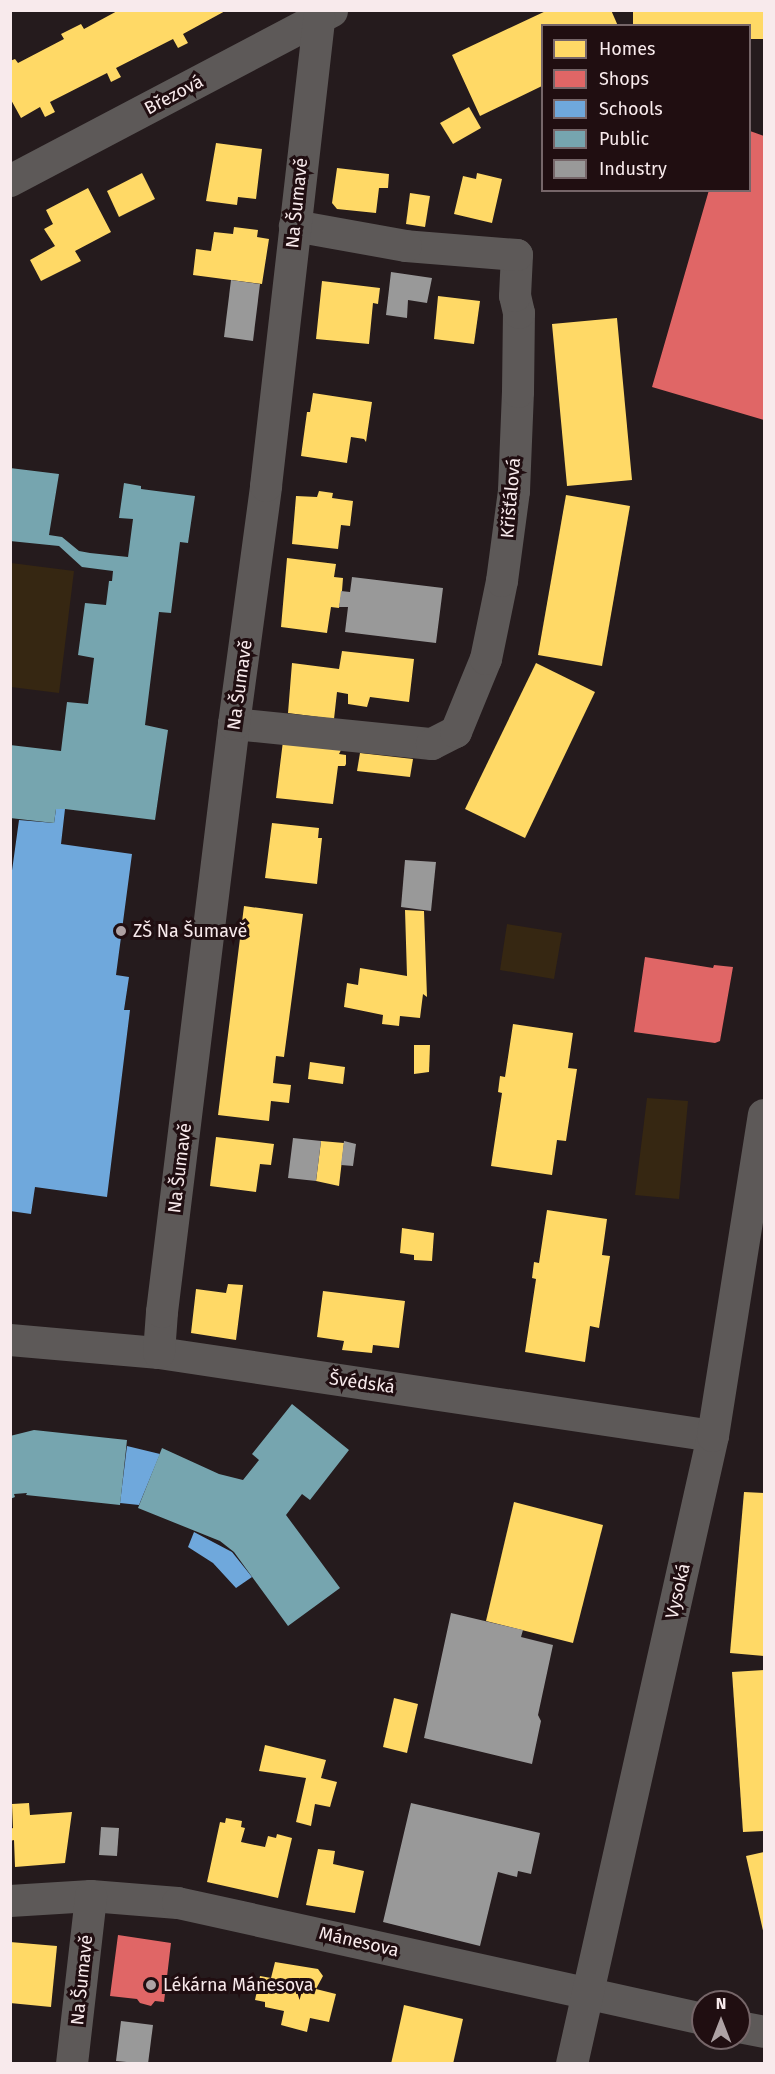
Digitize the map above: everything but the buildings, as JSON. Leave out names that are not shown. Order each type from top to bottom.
[{"type":"street","name":"Březová","points":[[12,176],[326,14]]},
{"type":"street","name":"Na Šumavě","points":[[159,1353],[163,1300],[234,724],[267,486],[295,226],[326,14]]},
{"type":"street","name":"Křišťálová","points":[[234,724],[432,744],[456,732],[486,659],[502,581],[514,491],[519,313],[515,296],[517,255],[406,246],[295,226]]},
{"type":"street","name":"Vysoká","points":[[572,2064],[713,1436],[765,1115]]},
{"type":"street","name":"Švédská","points":[[10,1340],[159,1353],[713,1436]]},
{"type":"street","name":"Na Šumavě","points":[[72,2064],[91,1896]]},
{"type":"street","name":"Mánesova","points":[[10,1901],[91,1896],[178,1903],[691,2016]]},
{"type":"shaded area","points":[[11,563],[74,571],[59,693],[11,687]]},
{"type":"shaded area","points":[[507,924],[562,933],[554,979],[500,970]]},
{"type":"shaded area","points":[[647,1098],[688,1101],[679,1199],[635,1195]]},
{"type":"place","name":"ZŠ Na Šumavě","points":[[121,931]]},
{"type":"place","name":"Lékárna Mánesova","points":[[151,1985]]}]
